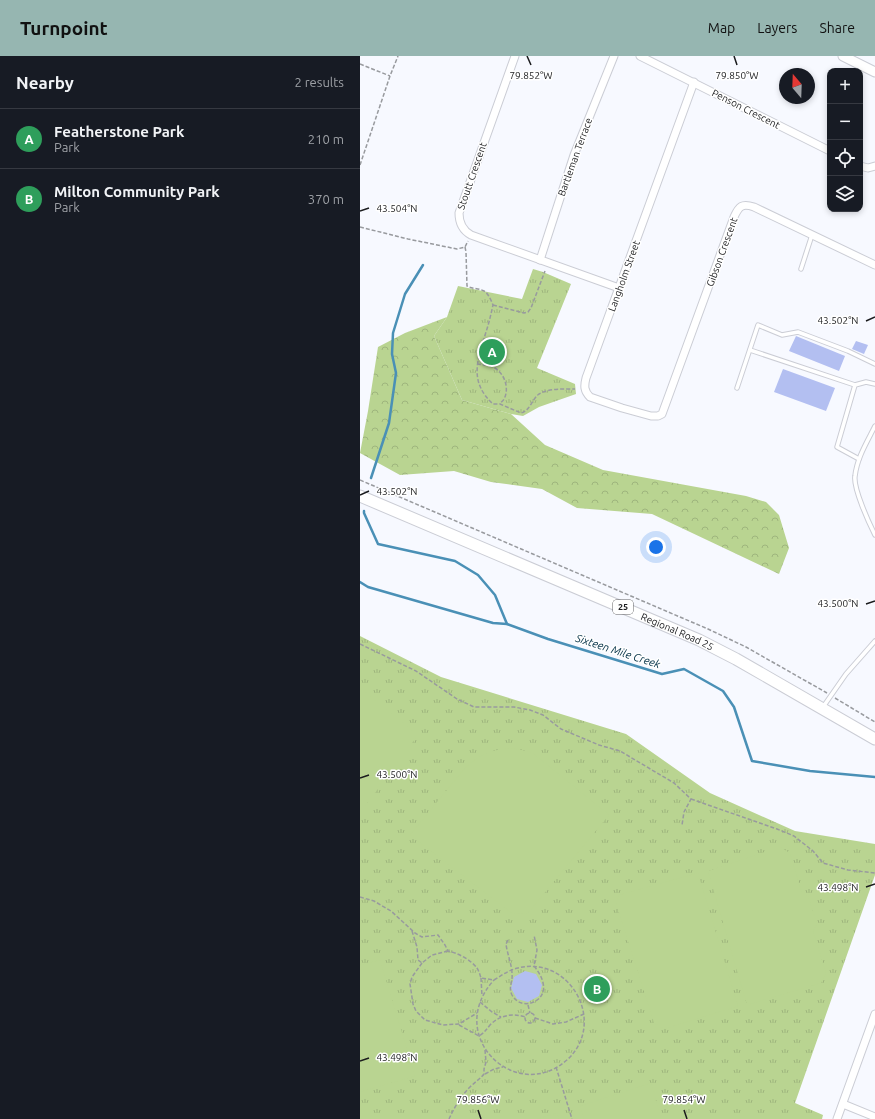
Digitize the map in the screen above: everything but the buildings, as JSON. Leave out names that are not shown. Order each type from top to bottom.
[{"type":"main road","name":"Regional Road 25","points":[[360,496],[699,640],[736,659],[875,739]]},
{"type":"street","name":"Stoutt Crescent","points":[[471,235],[463,229],[459,220],[459,213],[515,56]]},
{"type":"street","name":"Bartleman Terrace","points":[[540,260],[574,155],[614,56]]},
{"type":"street","name":"Penson Crescent","points":[[640,56],[827,149]]},
{"type":"street","points":[[843,56],[875,72]]},
{"type":"street","name":"Langholm Street","points":[[662,414],[658,416],[651,416],[595,400],[586,393],[584,389],[586,378],[694,82]]},
{"type":"street","points":[[863,167],[868,168],[875,166]]},
{"type":"street","name":"Gibson Crescent","points":[[662,414],[738,210],[741,206],[747,205],[754,207],[875,265]]},
{"type":"street","points":[[471,235],[619,288]]},
{"type":"street","points":[[837,1119],[872,1031],[875,1014]]},
{"type":"street","points":[[842,1104],[875,1117]]},
{"type":"lane","points":[[801,269],[812,235]]},
{"type":"lane","points":[[737,388],[758,325],[782,335],[798,332],[848,351],[875,364]]},
{"type":"lane","points":[[750,350],[855,385],[866,382],[875,384]]},
{"type":"lane","points":[[855,385],[837,447],[859,459]]},
{"type":"lane","points":[[875,426],[859,459],[854,477],[863,508],[875,535]]},
{"type":"lane","points":[[823,708],[846,674],[875,640]]},
{"type":"path","points":[[360,165],[398,56]]},
{"type":"path","points":[[360,64],[390,76]]},
{"type":"path","points":[[360,227],[456,249],[465,247]]},
{"type":"path","points":[[471,235],[465,247],[467,286],[484,291],[488,294],[493,305],[477,364],[477,375],[480,386],[486,398],[493,404],[500,404],[521,413],[524,412],[536,398],[544,392],[575,389]]},
{"type":"path","points":[[493,305],[524,313],[528,312],[531,308],[545,270]]},
{"type":"path","points":[[477,364],[494,367],[505,380],[506,390],[504,398],[500,404]]},
{"type":"path","points":[[360,480],[708,629],[746,647],[875,722]]},
{"type":"path","points":[[360,644],[416,671],[457,699],[474,707],[514,706],[530,710],[543,715],[561,729],[599,745],[620,751],[674,783],[691,799],[794,836],[813,851],[823,863],[848,870],[875,874]]},
{"type":"path","points":[[682,825],[684,812],[691,799]]},
{"type":"path","points":[[360,896],[374,901],[391,911],[422,937],[438,935],[448,951]]},
{"type":"path","points":[[412,929],[417,947],[418,960],[422,962]]},
{"type":"path","points":[[508,940],[506,944],[512,970],[510,991],[518,1002],[528,1004],[540,998],[544,984],[540,974],[534,966],[537,950],[534,935]]},
{"type":"path","points":[[477,1013],[459,1024],[443,1025],[425,1020],[416,1011],[413,1004],[410,984],[412,977],[422,962],[432,955],[448,951],[462,956],[477,968],[481,978],[482,996]]},
{"type":"path","points":[[534,966],[549,970],[562,976],[573,987],[580,1000],[584,1014],[583,1030],[578,1045],[569,1058],[556,1067],[541,1073],[526,1074],[503,1067],[490,1056],[484,1048],[479,1036],[477,1013],[482,996],[494,980],[502,974],[512,970],[534,966]]},
{"type":"path","points":[[481,978],[494,980]]},
{"type":"path","points":[[480,1002],[501,1017]]},
{"type":"path","points":[[528,1004],[530,1013],[534,1014],[535,1018],[553,1024],[566,1022],[584,1014]]},
{"type":"path","points":[[526,1017],[527,1014],[530,1013]]},
{"type":"path","points":[[479,1036],[485,1033],[491,1024],[501,1017],[515,1015],[526,1017]]},
{"type":"path","points":[[526,1017],[527,1021],[530,1023],[533,1022],[535,1018]]},
{"type":"path","points":[[459,1024],[479,1036]]},
{"type":"path","points":[[484,1048],[486,1062],[484,1074]]},
{"type":"path","points":[[449,1119],[454,1108],[465,1093],[484,1074],[494,1069],[503,1067]]},
{"type":"path","points":[[556,1067],[572,1119]]},
{"type":"green space","points":[[533,269],[571,284],[537,368],[575,384],[576,394],[539,407],[523,416],[462,400],[434,336],[447,317],[458,286],[522,299]]},
{"type":"green space","points":[[447,317],[434,336],[462,400],[511,414],[545,445],[603,470],[746,496],[766,502],[779,515],[789,548],[779,574],[652,514],[577,508],[542,489],[491,482],[454,471],[400,475],[360,453],[378,347],[405,333]]},
{"type":"green space","points":[[360,636],[441,677],[626,734],[710,793],[795,831],[875,844],[875,875],[795,1103],[823,1115],[822,1119],[360,1119]]},
{"type":"green space","points":[[360,688],[418,735],[360,813]]},
{"type":"green space","points":[[510,748],[534,754],[609,815],[528,913],[513,914],[410,835],[470,763],[486,754],[497,750]]},
{"type":"green space","points":[[780,847],[790,853],[802,893],[808,896],[817,924],[813,931],[826,973],[821,983],[747,1005],[708,871]]},
{"type":"green space","points":[[698,873],[738,1006],[664,1029],[654,1023],[616,903],[619,895]]},
{"type":"green space","points":[[380,960],[415,1076],[360,1092],[360,965]]},
{"type":"green space","points":[[651,1083],[661,1119],[584,1119],[580,1106]]},
{"type":"green space","points":[[557,1113],[559,1119],[537,1119]]},
{"type":"waterway","points":[[371,478],[389,423],[396,373],[392,354],[393,333],[405,294],[423,265]]},
{"type":"waterway","points":[[364,511],[378,544],[455,561],[478,575],[495,595],[507,624]]},
{"type":"waterway","name":"Sixteen Mile Creek","points":[[360,582],[368,587],[493,623],[507,624],[548,639],[662,674],[684,669],[723,691],[734,707],[752,761],[810,771],[875,777]]},
{"type":"place","name":"Featherstone Park","points":[[492,352]]},
{"type":"place","name":"Milton Community Park","points":[[597,989]]}]
